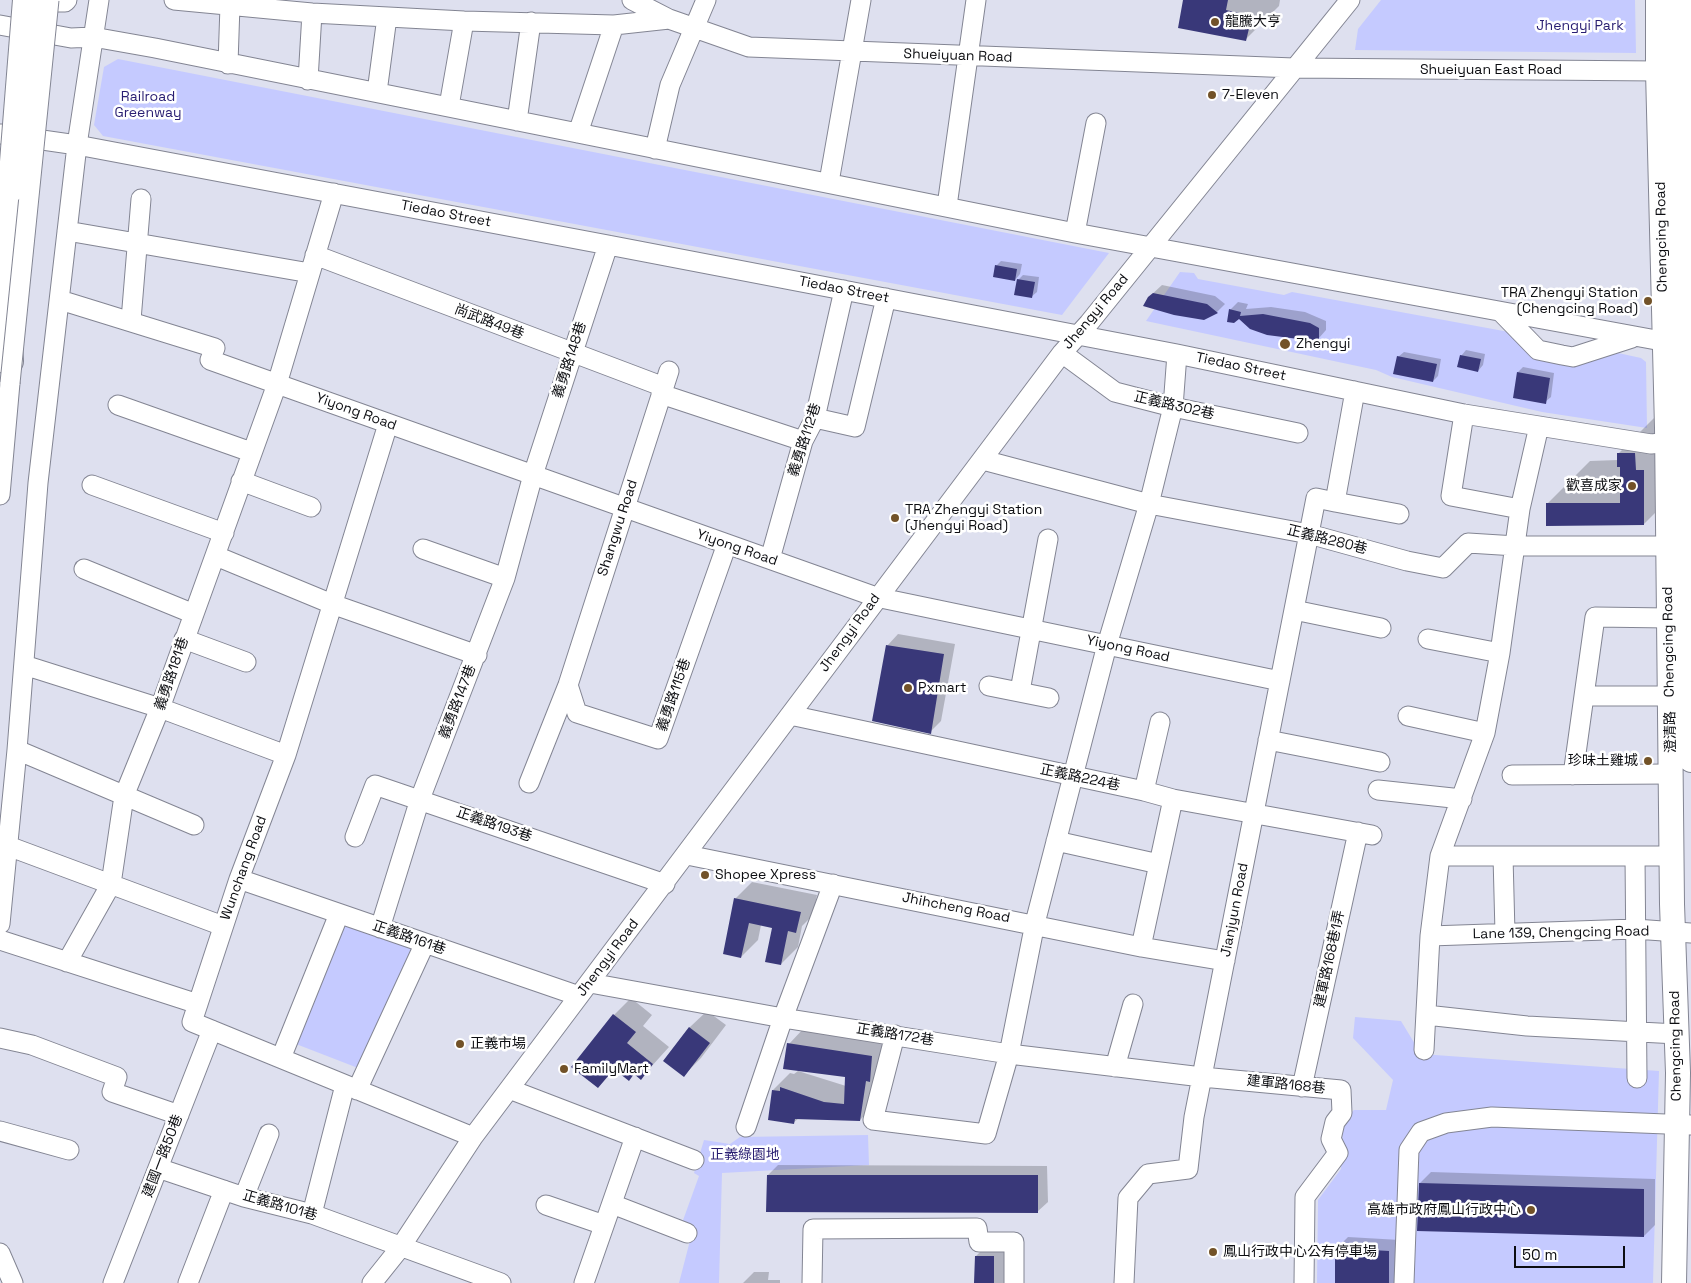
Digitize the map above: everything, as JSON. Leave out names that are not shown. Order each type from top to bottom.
[{"type":"highway","points":[[10,383],[3,270],[12,187],[27,0]]},
{"type":"main road","name":"Chengcing Road","points":[[1658,0],[1658,71],[1680,345],[1691,760]]},
{"type":"main road","name":"Chengcing Road","points":[[1680,0],[1686,90],[1688,281],[1680,345]]},
{"type":"main road","name":"Chengcing Road","points":[[1674,1283],[1684,1125],[1676,1034],[1682,932],[1672,856],[1667,546],[1682,440]]},
{"type":"main road","name":"澄清路","points":[[1682,440],[1682,932]]},
{"type":"street","points":[[22,0],[39,3],[65,2],[66,0]]},
{"type":"street","points":[[0,494],[49,0]]},
{"type":"street","points":[[0,924],[17,750],[38,483],[77,146],[98,0]]},
{"type":"street","points":[[184,0],[312,12],[464,21],[614,25],[669,19]]},
{"type":"street","name":"Shueiyuan Road","points":[[632,0],[669,19],[749,47],[1294,68]]},
{"type":"street","points":[[655,149],[670,85],[706,0]]},
{"type":"street","points":[[829,182],[861,0]]},
{"type":"street","points":[[947,206],[976,0]]},
{"type":"street","name":"Jhengyi Road","points":[[372,1283],[400,1248],[473,1137],[687,855],[876,597],[983,460],[1062,353],[1152,246],[1350,0]]},
{"type":"street","points":[[228,64],[230,5]]},
{"type":"street","points":[[308,80],[312,12]]},
{"type":"street","points":[[0,13],[73,26],[93,37]]},
{"type":"street","points":[[377,92],[387,17]]},
{"type":"street","points":[[448,106],[464,21]]},
{"type":"street","points":[[517,121],[531,22]]},
{"type":"street","points":[[0,25],[71,38],[93,37],[829,182],[1075,233],[1680,345]]},
{"type":"street","points":[[578,133],[614,25]]},
{"type":"street","name":"Shueiyuan East Road","points":[[1294,68],[1658,71]]},
{"type":"street","points":[[1658,71],[1686,90]]},
{"type":"street","points":[[1075,233],[1096,123]]},
{"type":"street","name":"Tiedao Street","points":[[0,134],[77,146],[334,193],[886,298],[1177,354],[1464,414],[1651,444],[1682,440]]},
{"type":"street","name":"義勇路181巷","points":[[67,962],[111,884],[124,796],[160,708],[277,384],[334,193]]},
{"type":"street","points":[[60,300],[131,320],[141,199]]},
{"type":"street","name":"尚武路49巷","points":[[67,231],[136,243],[313,264],[572,354],[665,384],[803,441]]},
{"type":"street","name":"義勇路148巷","points":[[532,475],[608,245]]},
{"type":"street","name":"義勇路112巷","points":[[770,559],[803,441],[815,418],[844,290]]},
{"type":"street","points":[[815,418],[854,427],[886,298]]},
{"type":"street","points":[[1501,312],[1538,350],[1562,355],[1573,357],[1634,337]]},
{"type":"street","name":"Yiyong Road","points":[[131,320],[215,348],[210,360],[876,597],[1280,681]]},
{"type":"street","name":"正義路302巷","points":[[1062,353],[1114,392],[1173,407],[1298,433]]},
{"type":"street","points":[[895,1035],[872,1120],[986,1134],[1009,1054],[1035,923],[1056,841],[1107,645],[1149,504],[1173,407],[1177,354]]},
{"type":"street","name":"Shangwu Road","points":[[529,783],[568,685],[665,384]]},
{"type":"street","points":[[1355,391],[1334,502],[1399,514]]},
{"type":"street","points":[[118,405],[251,452]]},
{"type":"street","points":[[1464,414],[1451,496],[1520,509]]},
{"type":"street","name":"Wunchang Road","points":[[388,424],[286,755],[239,879],[192,1022],[473,1137]]},
{"type":"street","points":[[1424,1050],[1430,936],[1440,856],[1485,733],[1500,653],[1520,509],[1538,426]]},
{"type":"street","name":"正義路280巷","points":[[983,460],[1149,504],[1308,534],[1443,568],[1468,543],[1516,546],[1667,546]]},
{"type":"street","name":"義勇路147巷","points":[[380,928],[420,799],[504,578],[532,475]]},
{"type":"street","points":[[241,481],[311,507]]},
{"type":"street","points":[[92,486],[224,533]]},
{"type":"street","name":"Jianjyun Road","points":[[1124,1283],[1128,1198],[1148,1174],[1188,1169],[1194,1117],[1308,534],[1316,498],[1334,502]]},
{"type":"street","points":[[1020,690],[1048,539]]},
{"type":"street","name":"義勇路115巷","points":[[568,685],[577,713],[658,739],[727,544]]},
{"type":"street","points":[[423,549],[504,578]]},
{"type":"street","points":[[216,556],[332,604],[476,655]]},
{"type":"street","points":[[84,569],[194,614]]},
{"type":"street","points":[[1294,610],[1381,628]]},
{"type":"street","points":[[1573,775],[1595,617],[1668,618]]},
{"type":"street","points":[[1428,638],[1500,653]]},
{"type":"street","points":[[184,639],[246,662]]},
{"type":"street","points":[[24,665],[160,708],[286,755]]},
{"type":"street","points":[[989,686],[1020,690],[1049,698]]},
{"type":"street","points":[[1584,696],[1670,696]]},
{"type":"street","name":"正義路224巷","points":[[790,715],[1144,791],[1173,799],[1365,834]]},
{"type":"street","points":[[1408,716],[1485,733]]},
{"type":"street","points":[[1144,791],[1160,722]]},
{"type":"street","points":[[1268,740],[1380,762]]},
{"type":"street","points":[[17,750],[194,825]]},
{"type":"street","points":[[1512,775],[1671,774]]},
{"type":"street","name":"正義路193巷","points":[[355,837],[376,785],[665,884]]},
{"type":"street","points":[[1378,790],[1462,799]]},
{"type":"street","points":[[1141,947],[1173,799]]},
{"type":"street","name":"建軍路168巷1弄","points":[[1302,1087],[1365,834]]},
{"type":"street","points":[[1056,841],[1159,864]]},
{"type":"street","points":[[8,846],[223,926]]},
{"type":"street","name":"Jhihcheng Road","points":[[687,855],[1035,923],[1141,947],[1225,961]]},
{"type":"street","points":[[1440,856],[1672,856]]},
{"type":"street","points":[[1503,856],[1505,933]]},
{"type":"street","points":[[1635,856],[1637,1078]]},
{"type":"street","name":"正義路161巷","points":[[239,879],[425,943],[585,990]]},
{"type":"street","points":[[746,1127],[783,1018],[833,884]]},
{"type":"street","points":[[281,1058],[340,914]]},
{"type":"street","name":"Lane 139, Chengcing Road","points":[[1430,936],[1635,929],[1682,932]]},
{"type":"street","points":[[0,940],[198,1004]]},
{"type":"street","points":[[312,1214],[351,1087],[425,943]]},
{"type":"street","name":"正義路172巷","points":[[585,990],[783,1018],[1009,1054],[1202,1077]]},
{"type":"street","points":[[1115,1067],[1133,1004]]},
{"type":"street","points":[[1426,1015],[1527,1026],[1676,1034]]},
{"type":"street","name":"建國一路50巷","points":[[113,1283],[212,1030]]},
{"type":"street","points":[[0,1038],[32,1045],[117,1077],[112,1092],[179,1115]]},
{"type":"street","name":"建軍路168巷","points":[[1202,1077],[1341,1090],[1342,1113],[1334,1122],[1331,1139],[1338,1153],[1305,1197],[1304,1283]]},
{"type":"street","points":[[509,1089],[694,1160]]},
{"type":"street","points":[[1404,1283],[1409,1150],[1421,1132],[1446,1123],[1492,1117],[1684,1125]]},
{"type":"street","points":[[0,1131],[69,1150]]},
{"type":"street","points":[[244,1196],[269,1134]]},
{"type":"street","points":[[584,1283],[635,1137]]},
{"type":"street","name":"正義路101巷","points":[[158,1168],[244,1196],[312,1214],[400,1248],[501,1283]]},
{"type":"street","points":[[188,1283],[224,1190]]},
{"type":"street","points":[[612,1204],[687,1233]]},
{"type":"street","points":[[546,1205],[604,1225]]},
{"type":"street","points":[[812,1283],[813,1229],[978,1228],[979,1242],[1014,1242],[1014,1283]]},
{"type":"street","points":[[0,1253],[13,1283]]},
{"type":"green space","name":"Jhengyi Park","points":[[1381,0],[1635,0],[1636,53],[1355,50],[1358,29]]},
{"type":"green space","name":"Railroad Greenway","points":[[118,59],[1109,253],[1062,315],[103,136],[94,125],[104,67]]},
{"type":"green space","points":[[1180,272],[1194,273],[1198,279],[1284,295],[1292,292],[1509,332],[1577,361],[1618,353],[1641,358],[1646,362],[1647,428],[1542,412],[1392,377],[1376,370],[1146,321]]},
{"type":"green space","points":[[343,924],[416,950],[358,1068],[296,1044]]},
{"type":"green space","points":[[1355,1017],[1401,1021],[1421,1054],[1659,1071],[1653,1283],[1317,1283],[1318,1200],[1341,1169],[1343,1120],[1354,1110],[1386,1110],[1393,1080],[1353,1038]]},
{"type":"green space","name":"正義綠園地","points":[[868,1135],[869,1165],[722,1173],[719,1283],[679,1283],[693,1229],[682,1223],[699,1176],[694,1173],[704,1140],[730,1144],[740,1137]]},
{"type":"building","name":"龍騰大亨","points":[[1183,0],[1228,0],[1226,10],[1252,16],[1246,41],[1178,28]]},
{"type":"building","points":[[995,265],[1017,269],[1015,281],[993,277]]},
{"type":"building","points":[[1017,279],[1035,282],[1032,298],[1014,295]]},
{"type":"building","points":[[1153,293],[1207,304],[1218,313],[1204,320],[1174,315],[1143,306],[1148,297]]},
{"type":"building","points":[[1229,309],[1241,312],[1240,316],[1263,314],[1310,323],[1319,328],[1319,339],[1314,341],[1267,335],[1250,329],[1239,319],[1234,323],[1227,322]]},
{"type":"building","points":[[1460,355],[1481,359],[1478,372],[1457,367]]},
{"type":"building","points":[[1397,356],[1437,364],[1433,382],[1393,374]]},
{"type":"building","points":[[1517,372],[1550,378],[1546,404],[1513,398]]},
{"type":"building","name":"歡喜成家","points":[[1617,453],[1635,453],[1636,470],[1644,470],[1644,525],[1546,526],[1546,503],[1620,503],[1620,467],[1617,467]]},
{"type":"building","name":"Pxmart","points":[[886,645],[944,654],[931,734],[872,721]]},
{"type":"building","points":[[734,898],[801,912],[796,933],[788,931],[781,965],[765,962],[772,928],[749,923],[741,958],[723,954]]},
{"type":"building","points":[[613,1014],[636,1032],[627,1043],[653,1064],[641,1080],[634,1074],[629,1081],[614,1069],[598,1088],[571,1067]]},
{"type":"building","points":[[689,1027],[710,1043],[684,1077],[663,1061]]},
{"type":"building","points":[[787,1043],[872,1056],[870,1082],[866,1081],[860,1121],[795,1119],[794,1124],[768,1120],[772,1090],[780,1091],[780,1087],[824,1102],[844,1104],[845,1077],[783,1069]]},
{"type":"building","points":[[767,1175],[1038,1175],[1038,1213],[766,1212]]},
{"type":"building","name":"高雄市政府鳳山行政中心","points":[[1419,1183],[1644,1189],[1644,1237],[1417,1231]]},
{"type":"building","name":"高雄市政府鳳山行政中心","points":[[1335,1248],[1389,1251],[1389,1283],[1335,1283]]},
{"type":"building","points":[[975,1256],[994,1256],[994,1283],[974,1283]]},
{"type":"place","name":"龍騰大亨","points":[[1215,22]]},
{"type":"place","name":"7-Eleven","points":[[1212,95]]},
{"type":"place","name":"TRA Zhengyi Station (Chengcing Road)","points":[[1648,301]]},
{"type":"place","name":"Zhengyi","points":[[1285,344]]},
{"type":"place","name":"歡喜成家","points":[[1632,486]]},
{"type":"place","name":"TRA Zhengyi Station (Jhengyi Road)","points":[[895,518]]},
{"type":"place","name":"Pxmart","points":[[908,688]]},
{"type":"place","name":"珍味土雞城","points":[[1648,761]]},
{"type":"place","name":"Shopee Xpress","points":[[705,875]]},
{"type":"place","name":"正義市場","points":[[460,1044]]},
{"type":"place","name":"FamilyMart","points":[[564,1069]]},
{"type":"place","name":"高雄市政府鳳山行政中心","points":[[1531,1210]]},
{"type":"place","name":"鳳山行政中心公有停車場","points":[[1213,1252]]}]
